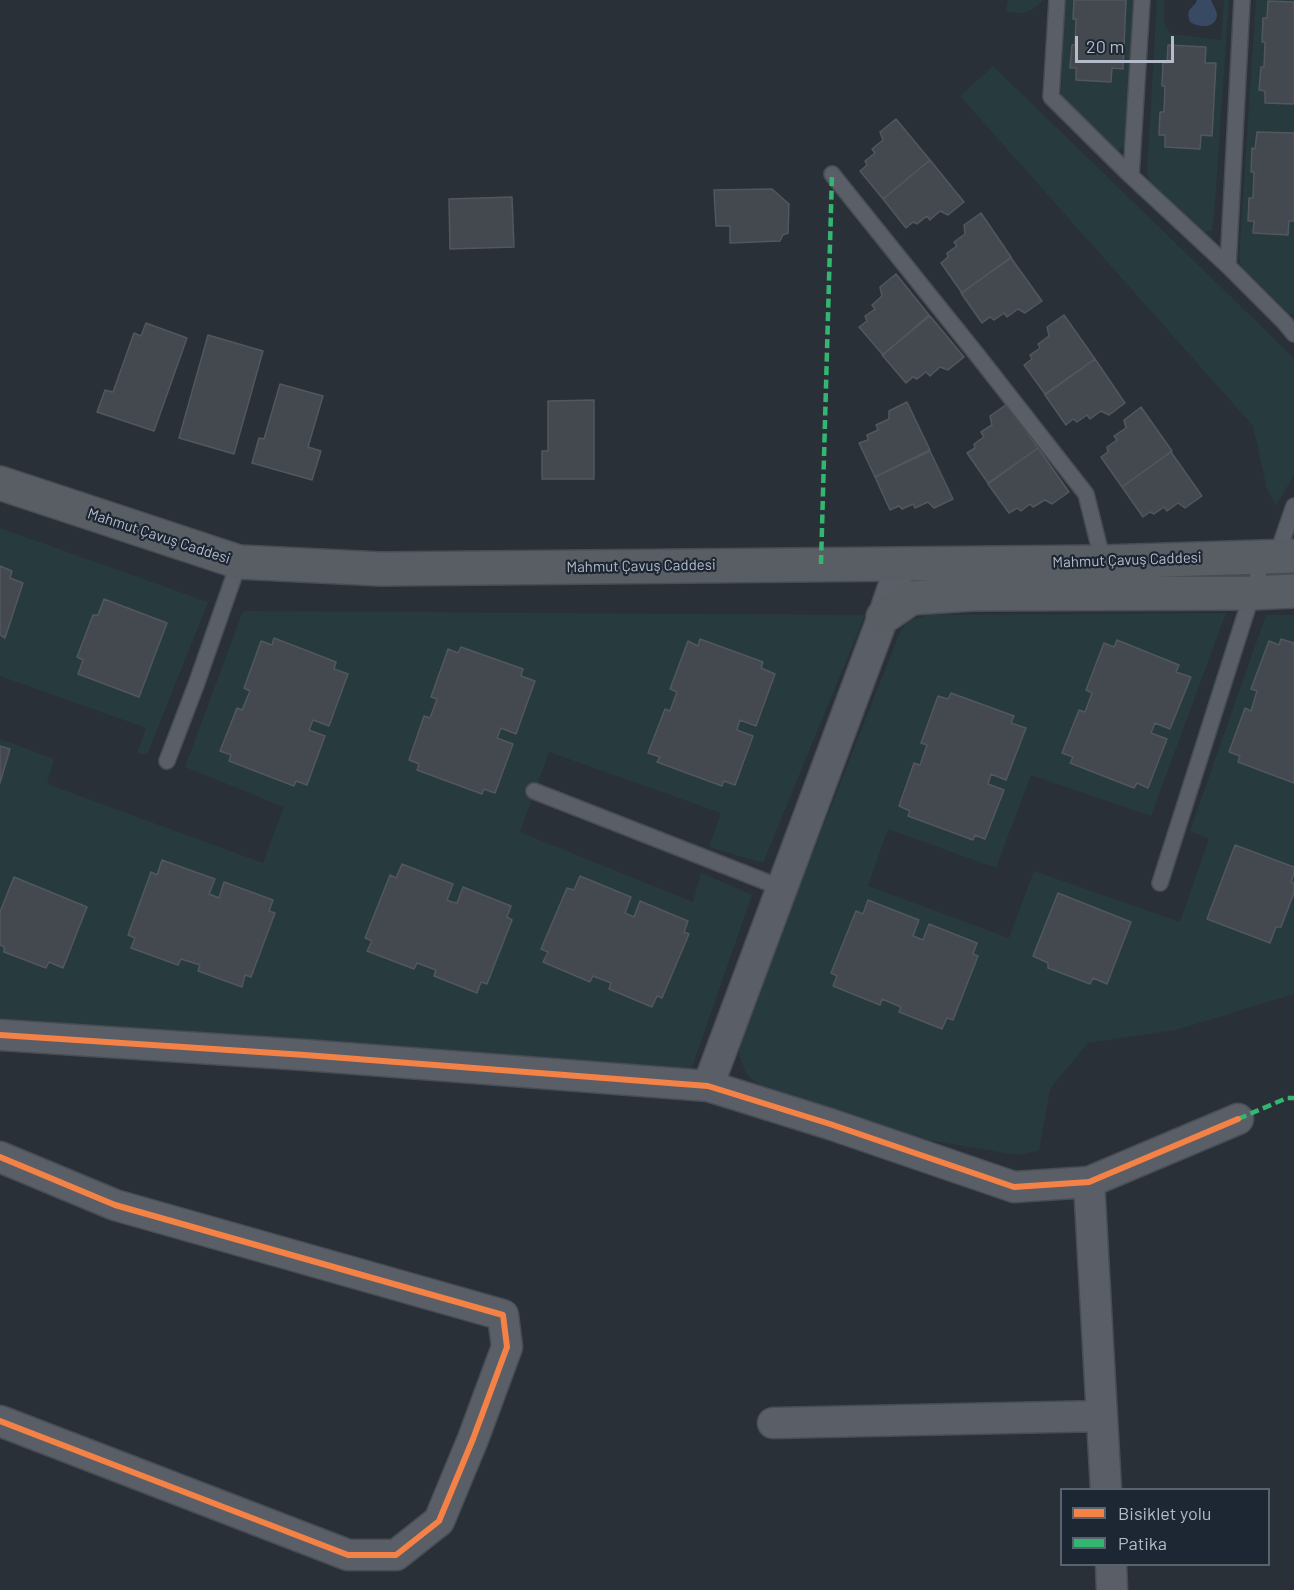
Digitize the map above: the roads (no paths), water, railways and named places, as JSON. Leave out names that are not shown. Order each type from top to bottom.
[{"type":"main road","name":"Mahmut Çavuş Caddesi","points":[[0,483],[237,569],[897,575],[1103,562],[1273,568]]},
{"type":"main road","points":[[0,501],[237,569]]},
{"type":"main road","points":[[897,575],[992,584],[1273,568]]},
{"type":"main road","points":[[1273,568],[1294,591]]},
{"type":"main road","points":[[883,617],[911,598],[1273,568]]},
{"type":"street","points":[[708,1086],[897,575]]},
{"type":"street","points":[[0,1035],[305,1055],[708,1086],[830,1124],[1014,1187],[1089,1182],[1238,1119]]},
{"type":"street","points":[[0,1157],[115,1205],[503,1315],[507,1347],[473,1439],[439,1521],[396,1556],[348,1555],[0,1421]]},
{"type":"street","points":[[1089,1182],[1106,1488]]},
{"type":"street","points":[[773,1423],[1102,1416]]},
{"type":"street","points":[[1111,1566],[1112,1590]]},
{"type":"lane","points":[[1057,0],[1051,97],[1131,176],[1228,266],[1294,334]]},
{"type":"lane","points":[[1131,176],[1142,0]]},
{"type":"lane","points":[[1228,266],[1242,0]]},
{"type":"lane","points":[[832,174],[1086,494],[1103,562]]},
{"type":"lane","points":[[1160,883],[1294,506]]},
{"type":"lane","points":[[167,762],[237,569]]},
{"type":"lane","points":[[534,791],[782,888]]},
{"type":"water","points":[[1197,0],[1211,0],[1217,14],[1211,25],[1202,26],[1190,22],[1189,11]]}]
